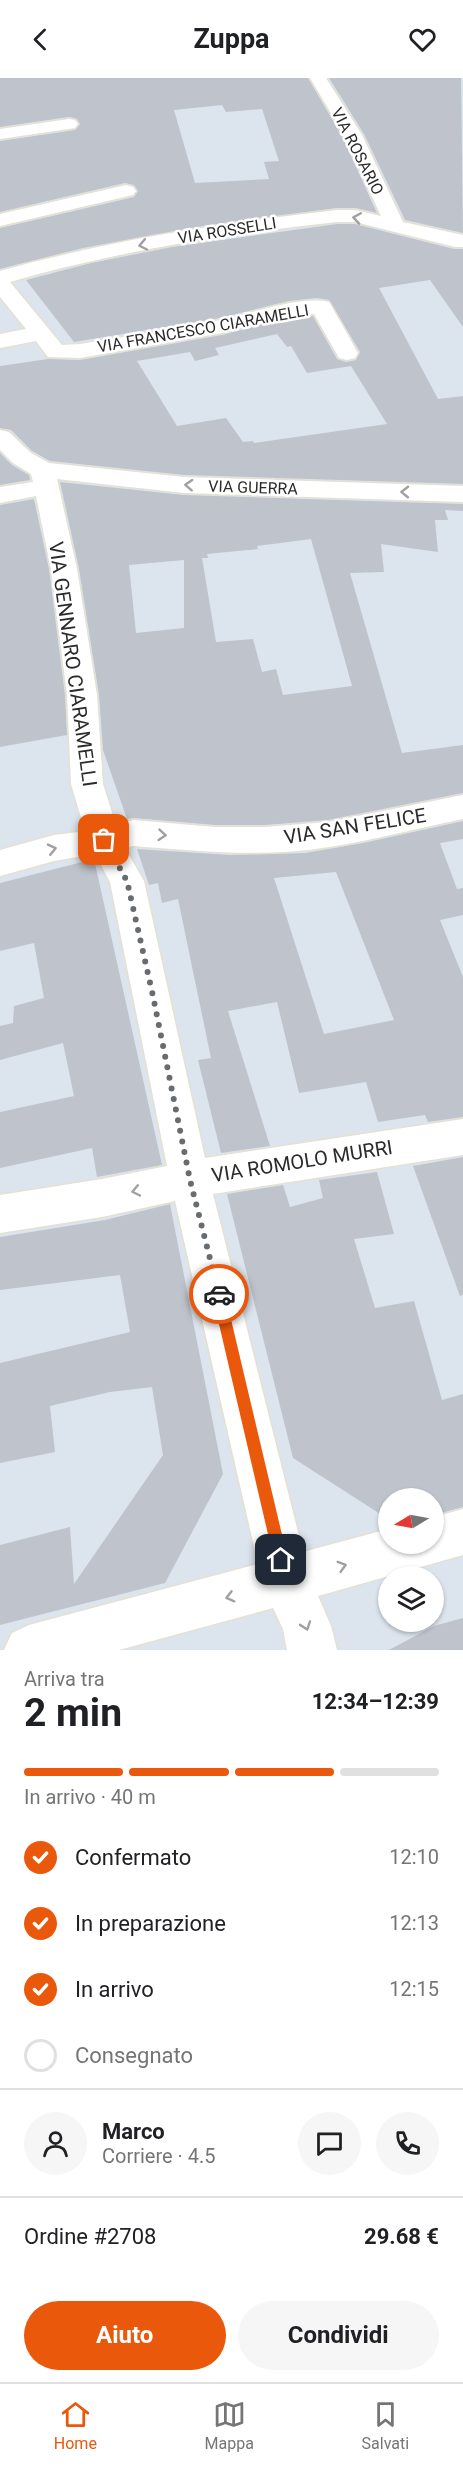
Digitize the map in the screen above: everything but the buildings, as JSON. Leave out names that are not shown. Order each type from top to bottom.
[{"type":"street","name":"VIA ROSARIO","points":[[318,78],[353,135],[395,226]]},
{"type":"street","points":[[0,134],[69,124]]},
{"type":"street","points":[[0,220],[126,191]]},
{"type":"street","name":"VIA ROSSELLI","points":[[0,278],[43,265],[211,231],[355,216],[461,244]]},
{"type":"street","points":[[0,283],[41,333],[0,341]]},
{"type":"street","name":"VIA FRANCESCO CIARAMELLI","points":[[41,333],[56,352],[80,351],[222,326],[278,312],[321,307],[347,353]]},
{"type":"street","points":[[0,437],[44,478],[0,495]]},
{"type":"street","name":"VIA GUERRA","points":[[44,478],[463,494]]},
{"type":"street","name":"VIA GENNARO CIARAMELLI","points":[[44,478],[64,569],[82,695],[87,784],[104,840],[127,881],[190,1180],[286,1582],[307,1626],[312,1650]]},
{"type":"street","name":"VIA SAN FELICE","points":[[0,863],[54,848],[133,833],[215,840],[265,840],[328,835],[463,807]]},
{"type":"street","name":"VIA ROMOLO MURRI","points":[[0,1214],[102,1198],[190,1180],[463,1137]]},
{"type":"street","points":[[444,1537],[463,1532]]},
{"type":"street","points":[[28,1650],[386,1554]]},
{"type":"way so far","points":[[104,840],[127,881],[190,1180],[219,1294]]},
{"type":"route","points":[[219,1294],[281,1560]]}]
